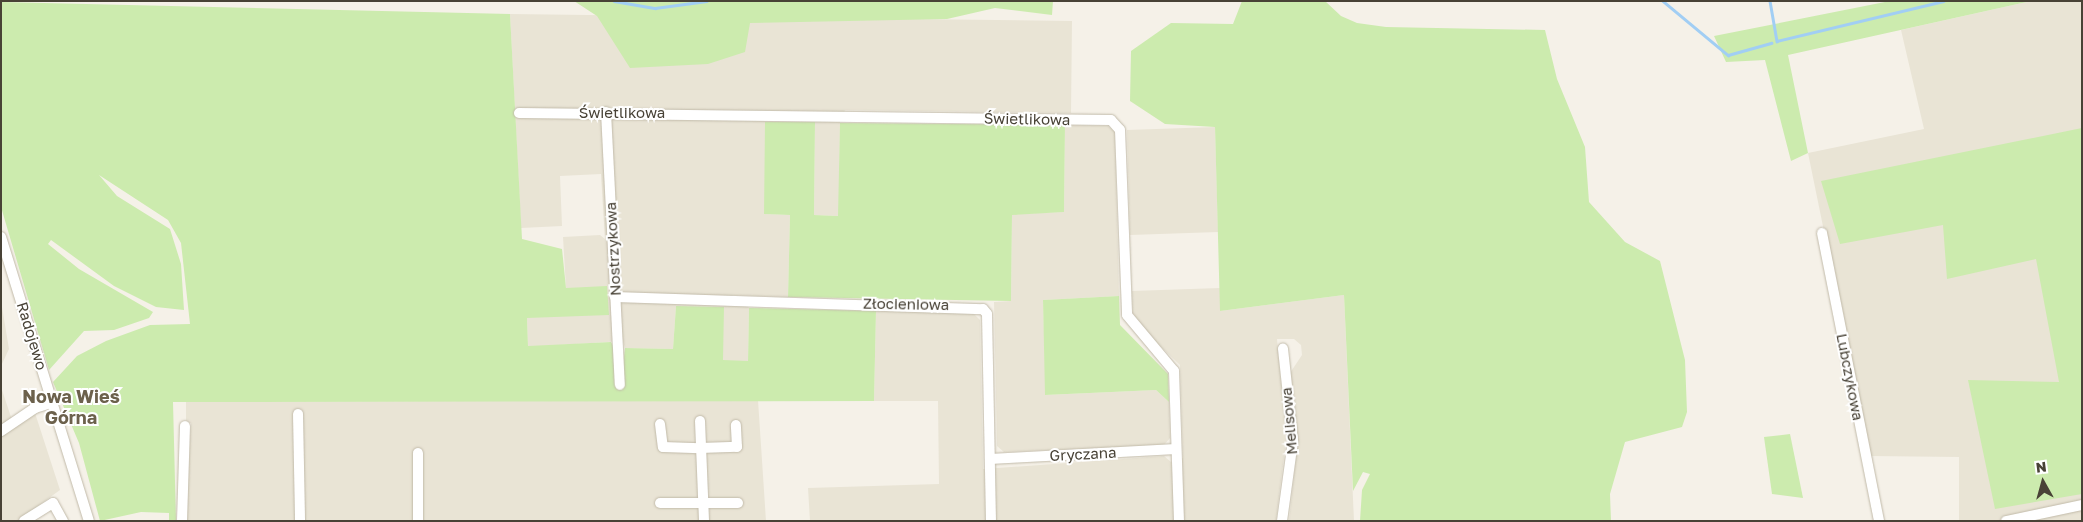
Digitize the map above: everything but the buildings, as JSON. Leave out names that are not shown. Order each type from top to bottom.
[{"type":"street","name":"Świetlikowa","points":[[519,113],[606,112],[1111,120],[1120,130],[1127,314],[1174,370],[1178,521]]},
{"type":"street","name":"Nostrzykowa","points":[[606,112],[620,385]]},
{"type":"street","name":"Lubczykowa","points":[[1822,233],[1879,521]]},
{"type":"street","name":"Radojewo","points":[[1,237],[89,521]]},
{"type":"street","name":"Złocieniowa","points":[[615,297],[983,309],[991,521]]},
{"type":"street","name":"Melisowa","points":[[1282,521],[1293,441],[1284,350]]},
{"type":"street","points":[[1,431],[35,408],[53,402]]},
{"type":"street","points":[[298,414],[300,521]]},
{"type":"street","points":[[700,421],[704,521]]},
{"type":"street","points":[[660,424],[663,447],[700,448],[737,447],[736,425]]},
{"type":"street","points":[[182,521],[184,426]]},
{"type":"street","name":"Gryczana","points":[[990,459],[1176,449]]},
{"type":"street","points":[[418,453],[418,521]]},
{"type":"street","points":[[660,503],[703,504],[738,502]]},
{"type":"street","points":[[24,521],[53,503],[63,521]]},
{"type":"street","points":[[2006,521],[2082,505]]},
{"type":"shaded area","points":[[2031,1],[2082,1],[2082,521],[1959,521],[1959,457],[1870,456],[1808,153],[1924,129],[1901,30]]},
{"type":"shaded area","points":[[510,14],[1072,21],[1071,113],[845,110],[840,123],[839,216],[814,215],[815,122],[765,214],[790,215],[788,297],[732,295],[749,308],[748,361],[723,361],[723,307],[676,306],[673,349],[625,348],[623,341],[528,347],[527,318],[566,288],[563,237],[600,235],[605,239],[601,174],[560,176],[562,226],[521,228]]},
{"type":"shaded area","points":[[1065,125],[1108,126],[1115,132],[1119,296],[1043,300],[1046,395],[1156,390],[1169,402],[1170,438],[1164,445],[1004,452],[997,446],[994,302],[1011,301],[1012,214],[1064,212]]},
{"type":"shaded area","points":[[1215,127],[1218,232],[1130,235],[1127,130]]},
{"type":"shaded area","points":[[1220,288],[1220,311],[1344,295],[1354,521],[1289,521],[1298,440],[1290,373],[1302,355],[1301,345],[1294,339],[1277,339],[1286,440],[1276,521],[810,521],[808,488],[939,484],[938,401],[874,401],[876,311],[973,313],[980,320],[983,469],[1164,456],[1171,462],[1183,458],[1180,365],[1133,320],[1132,291]]},
{"type":"shaded area","points":[[1,301],[9,349],[1,366]]},
{"type":"shaded area","points":[[1,387],[14,426],[35,413],[60,490],[17,521],[1,521]]},
{"type":"shaded area","points":[[758,400],[766,521],[186,521],[191,423],[186,423],[186,402]]},
{"type":"green space","points":[[574,1],[1053,1],[1052,15],[995,8],[947,19],[750,23],[745,52],[708,64],[630,68],[597,16]]},
{"type":"green space","points":[[1242,1],[1325,1],[1341,16],[1357,23],[1386,27],[1545,30],[1557,79],[1585,147],[1589,202],[1625,242],[1660,261],[1685,360],[1687,412],[1682,427],[1625,442],[1610,494],[1611,521],[1360,521],[1362,490],[1370,474],[1363,472],[1353,491],[1344,295],[1220,311],[1215,127],[1165,124],[1130,101],[1131,51],[1171,23],[1233,24]]},
{"type":"green space","points":[[1890,1],[2031,1],[1788,55],[1808,153],[1791,161],[1765,60],[1726,62],[1714,36]]},
{"type":"green space","points":[[1,2],[510,14],[522,239],[562,249],[566,288],[607,286],[609,315],[527,318],[528,346],[611,342],[623,365],[625,348],[673,349],[676,306],[724,307],[723,360],[748,361],[749,308],[876,311],[874,401],[173,402],[176,521],[169,521],[169,513],[141,512],[100,521],[79,443],[53,382],[77,356],[106,341],[150,325],[190,324],[181,243],[168,220],[99,175],[117,196],[170,229],[181,264],[184,310],[156,307],[114,286],[51,240],[48,244],[79,269],[153,312],[149,318],[114,330],[84,331],[49,370],[1,207]]},
{"type":"green space","points":[[765,122],[815,122],[814,215],[838,216],[840,123],[1065,125],[1064,212],[1012,215],[1011,301],[788,297],[790,215],[764,214]]},
{"type":"green space","points":[[2082,128],[2082,494],[1995,509],[1968,380],[2059,382],[2036,259],[1947,279],[1943,225],[1840,244],[1821,181]]},
{"type":"green space","points":[[1119,296],[1120,325],[1168,374],[1169,402],[1156,390],[1045,395],[1043,300]]},
{"type":"green space","points":[[1790,434],[1803,498],[1772,494],[1764,437]]},
{"type":"waterway","points":[[614,1],[655,8],[707,1]]},
{"type":"waterway","points":[[722,1],[777,1]]},
{"type":"waterway","points":[[1663,1],[1728,55],[1771,43]]},
{"type":"waterway","points":[[1770,1],[1777,41],[1943,1]]},
{"type":"district","name":"Nowa Wieś Górna","points":[[71,407]]}]
